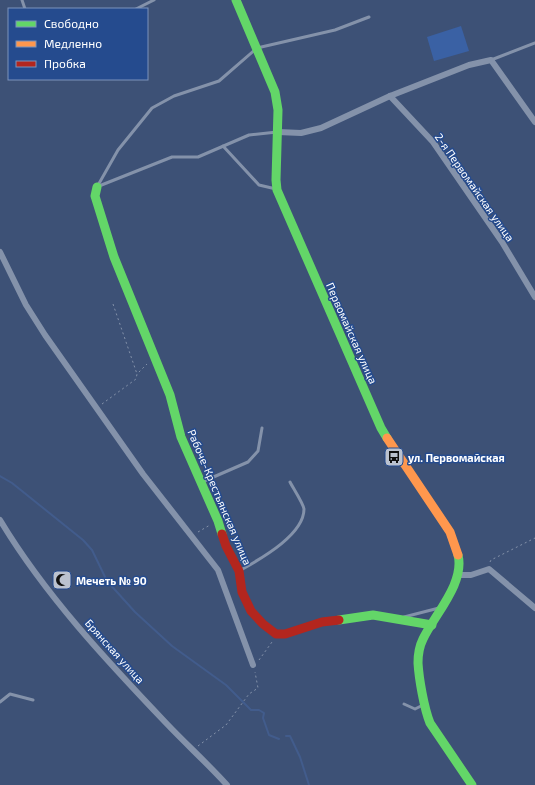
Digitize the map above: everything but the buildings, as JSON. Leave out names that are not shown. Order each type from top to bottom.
[{"type":"street","name":"Первомайская улица","points":[[236,0],[276,92],[278,110],[277,190],[381,428],[450,532],[459,558],[459,575]]},
{"type":"street","points":[[278,132],[301,133],[321,128],[390,96],[469,66],[491,60],[535,122]]},
{"type":"street","name":"2-я Первомайская улица","points":[[390,96],[434,142],[502,242],[535,297]]},
{"type":"street","name":"Рабоче-Крестьянская улица","points":[[97,186],[95,196],[114,257],[170,395],[181,437],[202,482],[218,521],[226,546],[239,571],[242,592],[251,611],[262,624],[276,634]]},
{"type":"street","points":[[0,252],[26,305],[45,335],[143,474],[218,570],[253,665]]},
{"type":"street","name":"Брянская улица","points":[[0,520],[10,537],[52,594],[90,640],[168,725],[227,785]]},
{"type":"street","points":[[472,785],[435,732],[426,713],[418,662],[423,639],[459,575],[471,575],[489,568],[535,608]]},
{"type":"street","points":[[276,634],[285,634],[322,622],[373,615],[432,625]]},
{"type":"lane","points":[[138,8],[154,0]]},
{"type":"lane","points":[[97,186],[118,150],[152,108],[174,96],[219,81],[257,48],[336,30],[369,17]]},
{"type":"lane","points":[[491,60],[535,43]]},
{"type":"lane","points":[[97,186],[172,157],[198,157],[249,135],[278,132]]},
{"type":"lane","points":[[223,146],[258,185],[277,190]]},
{"type":"lane","points":[[202,482],[248,462],[258,451],[262,428]]},
{"type":"lane","points":[[239,571],[261,559],[284,542],[302,521],[304,508],[290,482]]},
{"type":"lane","points":[[397,619],[442,607]]},
{"type":"lane","points":[[0,702],[10,694],[33,700]]},
{"type":"lane","points":[[404,704],[415,709],[425,705]]},
{"type":"path","points":[[113,304],[137,374]]},
{"type":"path","points":[[96,408],[136,379],[137,374],[154,358]]},
{"type":"path","points":[[192,535],[218,521]]},
{"type":"path","points":[[489,568],[491,560],[535,538]]},
{"type":"path","points":[[193,750],[226,725],[249,694],[258,688],[253,665],[258,661],[276,634]]},
{"type":"shaded area","points":[[461,26],[469,51],[434,61],[427,37]]},
{"type":"waterway","points":[[0,476],[12,483],[83,540],[92,550],[107,581],[135,612],[172,646],[226,685],[251,710],[259,710],[264,713],[263,718],[269,735],[279,739]]},
{"type":"waterway","points":[[286,736],[290,736],[300,757],[309,785]]},
{"type":"traffic: fast","points":[[236,0],[275,92],[278,110],[277,190],[381,428],[387,438]]},
{"type":"traffic: fast","points":[[97,187],[95,196],[114,257],[170,395],[181,437],[218,521],[222,534]]},
{"type":"traffic: fast","points":[[458,555],[459,566],[453,587],[423,639],[419,650],[418,663],[422,693],[430,723],[472,785]]},
{"type":"traffic: fast","points":[[339,620],[373,615],[432,625]]},
{"type":"traffic: slow","points":[[387,438],[450,532],[458,555]]},
{"type":"traffic: jam","points":[[222,534],[226,546],[239,571],[242,592],[251,611],[263,624],[276,634],[285,634],[322,622],[339,620]]},
{"type":"place","name":"ул. Первомайская","points":[[394,457]]},
{"type":"place","name":"Мечеть № 90","points":[[62,580]]}]
